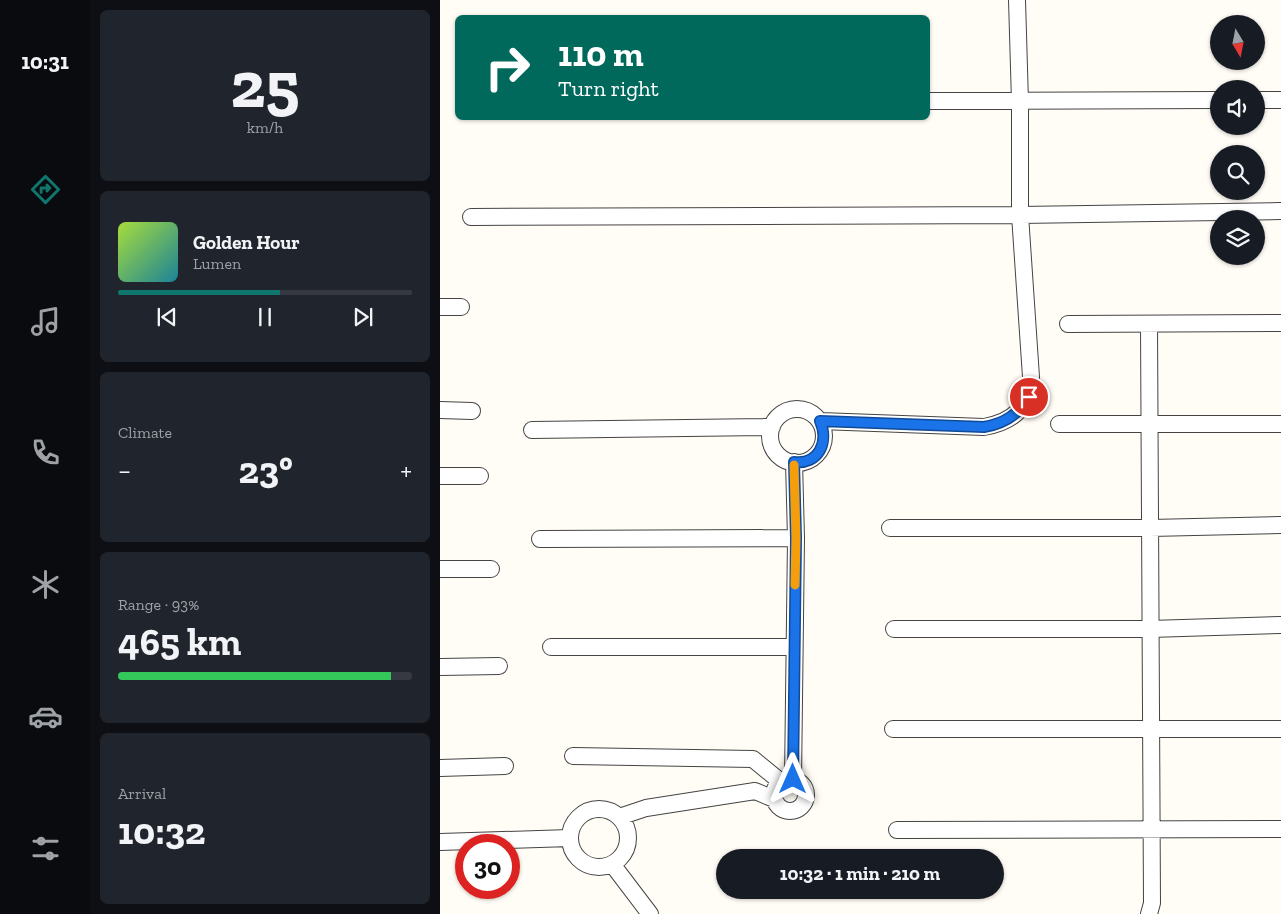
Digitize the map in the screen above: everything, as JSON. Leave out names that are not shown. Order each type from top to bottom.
[{"type":"street","points":[[820,421],[984,427],[996,425],[1019,411],[1029,397],[1031,377],[1020,215],[1020,102],[1017,0]]},
{"type":"street","points":[[930,101],[1210,100]]},
{"type":"street","points":[[1265,100],[1281,100]]},
{"type":"street","points":[[471,217],[1020,215],[1281,211]]},
{"type":"street","points":[[440,307],[461,308]]},
{"type":"street","points":[[1068,324],[1281,324]]},
{"type":"street","points":[[1149,324],[1152,904],[1149,914]]},
{"type":"street","points":[[440,410],[472,411]]},
{"type":"street","points":[[789,410],[807,410],[820,421],[824,437],[822,445],[812,458],[804,462],[786,460],[778,455],[773,448],[770,439],[772,427],[781,414],[789,410]]},
{"type":"street","points":[[1059,424],[1281,424]]},
{"type":"street","points":[[532,430],[772,427]]},
{"type":"street","points":[[787,780],[794,647],[796,538],[794,462]]},
{"type":"street","points":[[440,476],[480,476]]},
{"type":"street","points":[[890,528],[1150,528],[1281,525]]},
{"type":"street","points":[[540,539],[796,538]]},
{"type":"street","points":[[440,569],[491,569]]},
{"type":"street","points":[[894,629],[1150,628],[1281,625]]},
{"type":"street","points":[[551,647],[794,647]]},
{"type":"street","points":[[440,667],[499,666]]},
{"type":"street","points":[[893,729],[1281,729]]},
{"type":"street","points":[[572,756],[753,759],[787,780],[799,781],[807,792],[807,798],[800,809],[787,811],[781,809],[774,799],[755,791],[646,808],[619,817]]},
{"type":"street","points":[[440,768],[505,766]]},
{"type":"street","points":[[774,799],[776,786],[787,780]]},
{"type":"street","points":[[594,810],[612,812],[619,817],[628,833],[625,851],[612,864],[604,867],[594,867],[584,863],[574,852],[570,838],[574,824],[584,813],[594,810]]},
{"type":"street","points":[[897,830],[1281,829]]},
{"type":"street","points":[[440,842],[570,838]]},
{"type":"street","points":[[612,864],[650,914]]},
{"type":"slow traffic","points":[[794,465],[795,585]]},
{"type":"route","points":[[793,779],[796,538],[794,462],[804,462],[818,452],[824,437],[820,421],[984,427],[996,425],[1004,421],[1019,411],[1029,397]]}]
